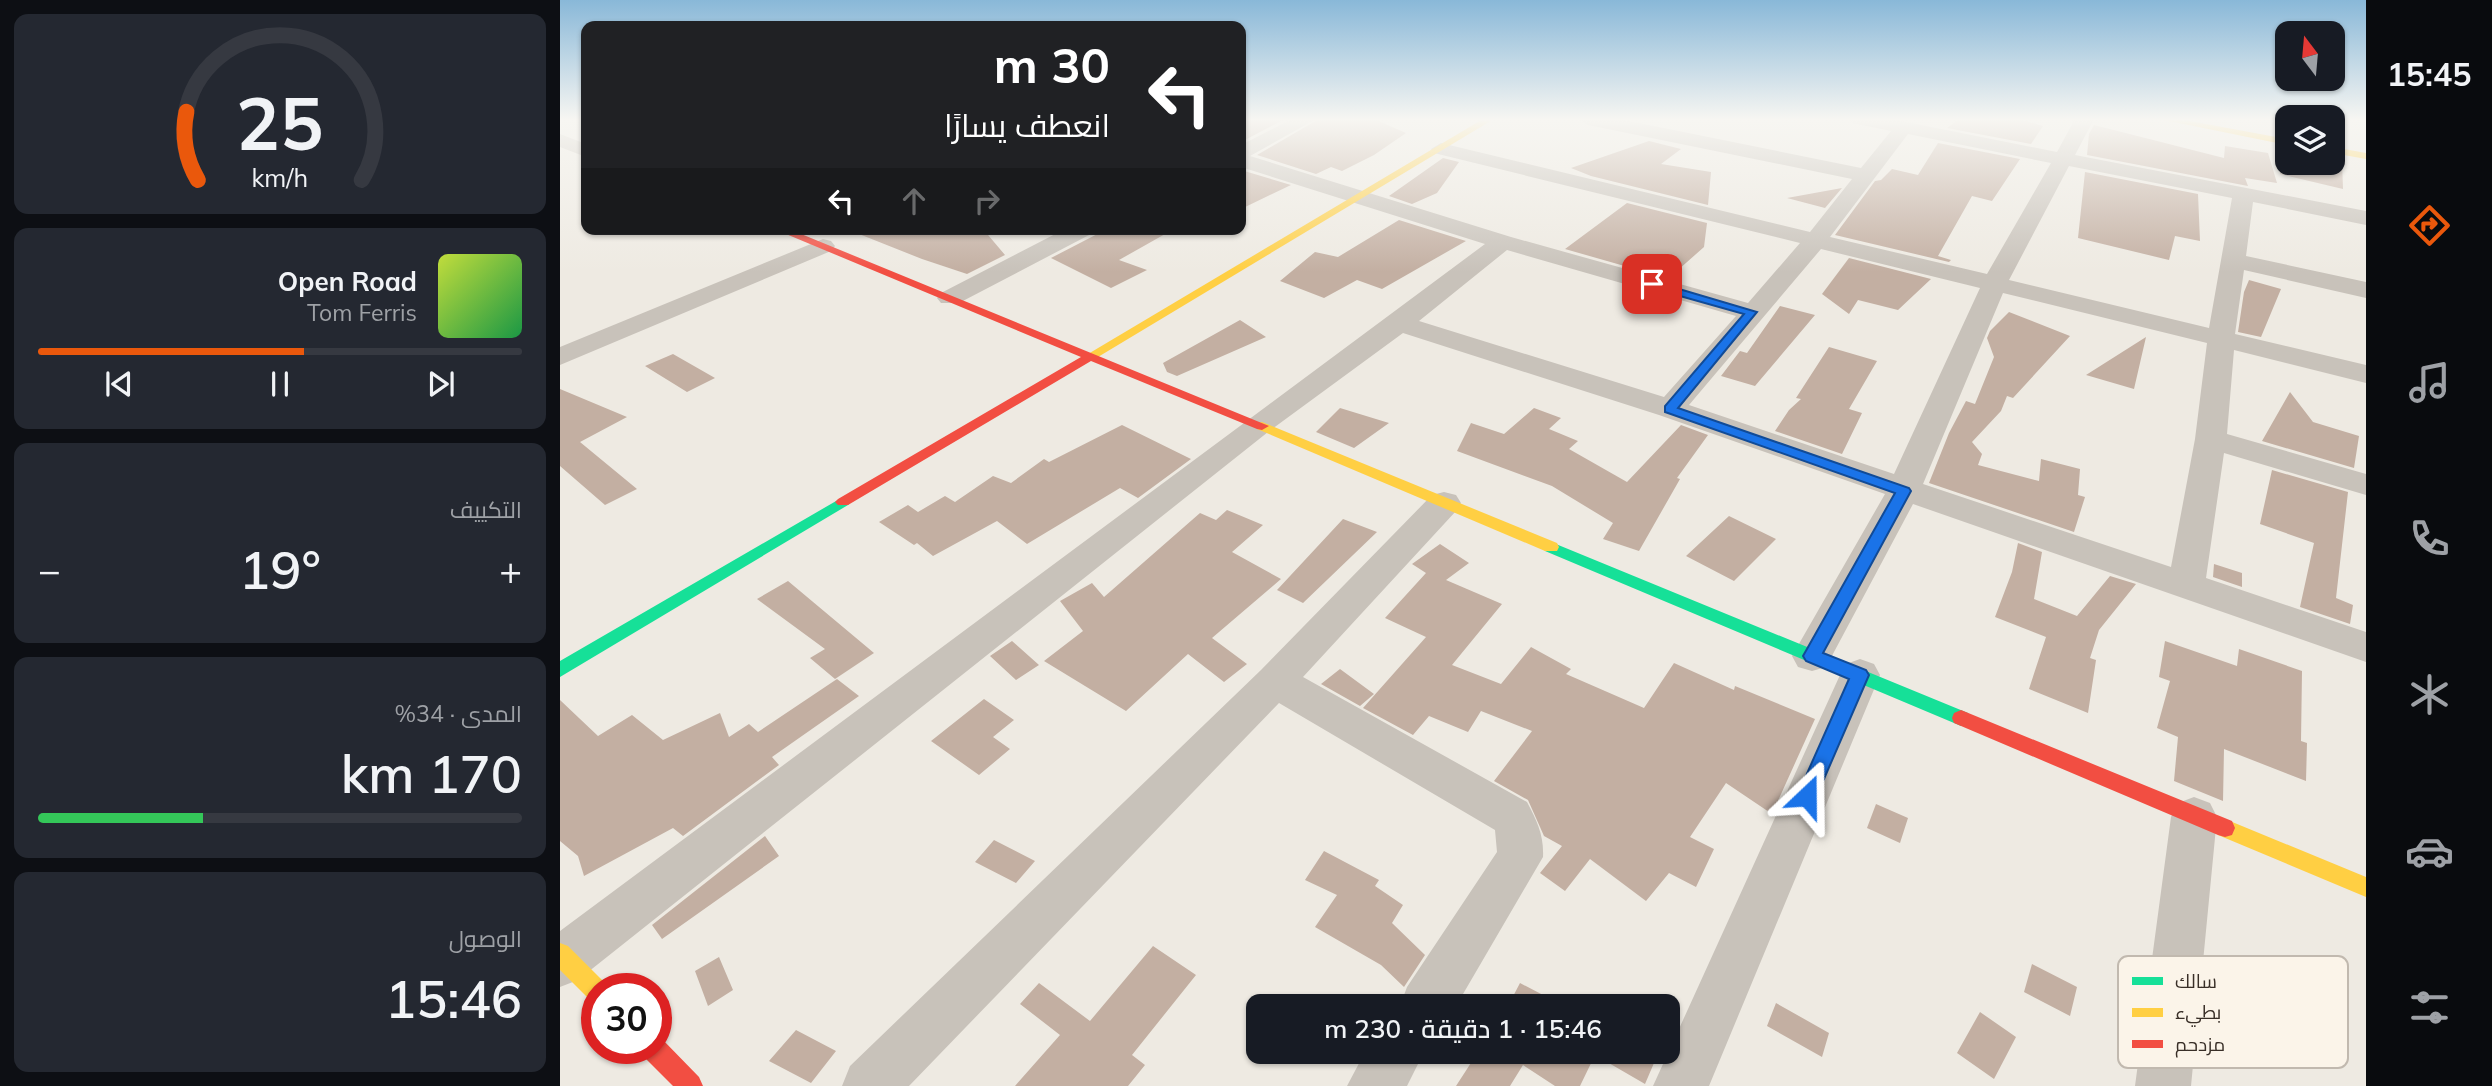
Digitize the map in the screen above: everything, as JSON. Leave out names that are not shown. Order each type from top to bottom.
[{"type":"street","points":[[1273,170],[1503,242],[1751,312]]},
{"type":"street","points":[[560,670],[1405,170]]},
{"type":"street","points":[[1525,170],[2366,374]]},
{"type":"street","points":[[1842,170],[1865,175]]},
{"type":"street","points":[[1670,409],[1815,241],[1869,170]]},
{"type":"street","points":[[1812,656],[1903,491],[1994,285],[2057,170]]},
{"type":"street","points":[[2117,170],[2366,218]]},
{"type":"street","points":[[2186,587],[2211,439],[2231,260],[2244,195]]},
{"type":"street","points":[[795,235],[1090,354],[1256,426],[2366,887]]},
{"type":"street","points":[[950,298],[1071,235]]},
{"type":"street","points":[[581,976],[561,958],[1256,426],[1399,323],[1503,242]]},
{"type":"street","points":[[560,357],[823,246]]},
{"type":"street","points":[[2231,260],[2366,290]]},
{"type":"street","points":[[1399,323],[1670,409],[1903,491],[2366,647]]},
{"type":"street","points":[[2211,439],[2366,485]]},
{"type":"street","points":[[870,1086],[1275,681],[1444,503]]},
{"type":"street","points":[[1681,1086],[1860,675]]},
{"type":"street","points":[[1275,681],[1511,816],[1521,836],[1520,857],[1434,994]]},
{"type":"street","points":[[2178,956],[2194,817]]},
{"type":"street","points":[[669,1064],[690,1086]]},
{"type":"street","points":[[1375,1086],[1389,1064]]},
{"type":"street","points":[[2164,1086],[2166,1068]]},
{"type":"building","points":[[1303,170],[1325,170],[1316,174]]},
{"type":"building","points":[[1426,170],[1454,170],[1437,193],[1412,204],[1389,196]]},
{"type":"building","points":[[1575,170],[1711,172],[1708,205]]},
{"type":"building","points":[[1891,170],[1918,175],[1921,170],[2013,170],[1992,201],[1972,196],[1938,256],[1951,260],[1949,262],[1835,235],[1875,181],[1881,180]]},
{"type":"building","points":[[2163,170],[2273,170],[2277,183],[2245,178],[2248,186]]},
{"type":"building","points":[[1246,172],[1291,185],[1246,207]]},
{"type":"building","points":[[2085,172],[2198,194],[2200,241],[2175,236],[2169,260],[2078,238]]},
{"type":"building","points":[[2284,175],[2342,175],[2343,189]]},
{"type":"building","points":[[1842,188],[1825,208],[1787,198]]},
{"type":"building","points":[[1627,203],[1707,223],[1704,247],[1678,270],[1672,268],[1663,277],[1565,249]]},
{"type":"building","points":[[1399,220],[1466,241],[1382,289],[1357,280],[1324,298],[1280,281],[1315,252],[1338,257]]},
{"type":"building","points":[[862,235],[988,235],[1005,255],[967,274]]},
{"type":"building","points":[[1095,235],[1163,235],[1119,260],[1147,270],[1111,288],[1051,258]]},
{"type":"building","points":[[1849,258],[1931,279],[1898,310],[1858,300],[1849,314],[1822,294]]},
{"type":"building","points":[[2249,280],[2281,289],[2261,337],[2238,332],[2244,292]]},
{"type":"building","points":[[1780,306],[1815,315],[1755,386],[1721,376],[1740,351],[1747,353]]},
{"type":"building","points":[[2009,312],[2070,336],[2013,398],[2007,396],[2001,411],[1972,442],[1982,454],[1978,465],[2039,481],[2041,459],[2080,469],[2078,495],[2085,497],[2074,532],[1929,483],[1949,433],[1966,401],[1975,404],[1994,357],[1987,338],[1990,331]]},
{"type":"building","points":[[1240,320],[1266,337],[1177,376],[1167,372],[1163,363]]},
{"type":"building","points":[[2146,337],[2134,389],[2086,375]]},
{"type":"building","points":[[1829,347],[1877,361],[1849,409],[1862,413],[1842,454],[1775,431],[1789,410],[1801,399],[1796,398]]},
{"type":"building","points":[[673,354],[715,378],[687,392],[645,366]]},
{"type":"building","points":[[560,389],[627,417],[580,442],[637,489],[605,505],[560,466]]},
{"type":"building","points":[[2290,392],[2313,422],[2359,436],[2354,468],[2262,441]]},
{"type":"building","points":[[1340,408],[1389,423],[1354,448],[1316,432]]},
{"type":"building","points":[[1534,408],[1561,418],[1549,429],[1578,441],[1569,449],[1627,482],[1681,425],[1708,435],[1677,478],[1680,479],[1639,551],[1603,539],[1613,523],[1552,486],[1457,451],[1471,423],[1504,434]]},
{"type":"building","points":[[1122,425],[1191,459],[1138,498],[1120,488],[1027,544],[997,521],[933,556],[917,543],[914,545],[879,522],[908,505],[918,512],[945,496],[955,502],[993,476],[1011,483],[1044,459],[1049,462]]},
{"type":"building","points":[[2272,470],[2348,492],[2336,598],[2353,605],[2350,624],[2300,607],[2314,543],[2260,524]]},
{"type":"building","points":[[1227,510],[1263,525],[1232,552],[1281,579],[1212,638],[1247,664],[1224,682],[1188,654],[1126,711],[1044,661],[1083,631],[1060,601],[1092,583],[1104,597],[1200,513],[1216,520]]},
{"type":"building","points":[[1729,516],[1776,539],[1734,581],[1686,556]]},
{"type":"building","points":[[1343,519],[1377,532],[1303,603],[1277,590]]},
{"type":"building","points":[[2018,543],[2042,552],[2034,599],[2077,616],[2110,576],[2136,584],[2099,630],[2090,658],[2096,660],[2088,713],[2029,689],[2046,637],[1995,617],[2012,572]]},
{"type":"building","points":[[1440,544],[1469,563],[1446,580],[1502,604],[1452,665],[1501,684],[1531,647],[1571,669],[1566,674],[1644,708],[1674,663],[1734,690],[1735,686],[1815,719],[1772,814],[1726,783],[1690,837],[1714,849],[1696,887],[1669,873],[1646,901],[1590,859],[1565,891],[1540,873],[1562,846],[1544,836],[1528,800],[1494,781],[1532,731],[1481,711],[1468,732],[1429,716],[1413,735],[1363,708],[1426,637],[1385,618],[1426,573],[1412,564]]},
{"type":"building","points":[[2214,564],[2242,573],[2242,587],[2213,577]]},
{"type":"building","points":[[788,581],[874,653],[835,679],[810,658],[825,649],[757,599]]},
{"type":"building","points":[[1012,641],[1039,665],[1016,680],[990,656]]},
{"type":"building","points":[[2165,641],[2237,666],[2239,649],[2302,671],[2301,741],[2307,743],[2306,781],[2224,749],[2223,801],[2174,781],[2178,737],[2157,728],[2170,681],[2159,677]]},
{"type":"building","points":[[1340,669],[1374,694],[1360,706],[1321,684]]},
{"type":"building","points":[[837,679],[859,696],[772,757],[779,765],[683,836],[673,828],[584,876],[578,856],[560,841],[560,700],[598,736],[632,715],[663,740],[720,713],[729,737],[749,724],[758,732]]},
{"type":"building","points":[[984,699],[1014,720],[993,737],[1010,749],[979,775],[931,741]]},
{"type":"building","points":[[1876,804],[1908,818],[1900,843],[1867,828]]},
{"type":"building","points":[[765,836],[779,856],[662,939],[652,925]]},
{"type":"building","points":[[994,840],[1035,861],[1016,883],[975,862]]},
{"type":"building","points":[[1324,851],[1379,880],[1375,886],[1403,905],[1392,923],[1425,955],[1404,987],[1381,965],[1315,927],[1337,895],[1305,880]]},
{"type":"building","points":[[1153,946],[1196,975],[1132,1055],[1145,1065],[1128,1086],[1015,1086],[1060,1035],[1020,1004],[1039,983],[1090,1021]]},
{"type":"building","points":[[719,957],[733,990],[708,1006],[695,971]]},
{"type":"building","points":[[2032,964],[2077,987],[2070,1016],[2024,992]]},
{"type":"building","points":[[1520,983],[1541,994],[1514,994]]},
{"type":"building","points":[[1776,1003],[1829,1033],[1822,1057],[1767,1026]]},
{"type":"building","points":[[1980,1012],[2016,1037],[1994,1079],[1957,1053]]},
{"type":"building","points":[[796,1030],[836,1051],[811,1083],[769,1061]]},
{"type":"building","points":[[1470,1064],[1591,1064],[1580,1086],[1555,1086],[1523,1065],[1510,1086],[1456,1086]]},
{"type":"building","points":[[1611,1064],[1654,1064],[1645,1084]]},
{"type":"traffic: fast","points":[[560,670],[843,502]]},
{"type":"traffic: fast","points":[[1551,547],[1961,718]]},
{"type":"traffic: slow","points":[[1089,357],[1405,170]]},
{"type":"traffic: slow","points":[[1262,426],[1551,547]]},
{"type":"traffic: slow","points":[[2225,828],[2366,887]]},
{"type":"traffic: slow","points":[[560,954],[581,975]]},
{"type":"traffic: jam","points":[[794,235],[1262,426]]},
{"type":"traffic: jam","points":[[843,502],[1089,357]]},
{"type":"traffic: jam","points":[[1961,718],[2225,828]]},
{"type":"traffic: jam","points":[[669,1064],[690,1086]]},
{"type":"route","points":[[1652,284],[1751,312],[1670,409],[1903,491],[1812,656],[1860,675],[1807,796]]}]
